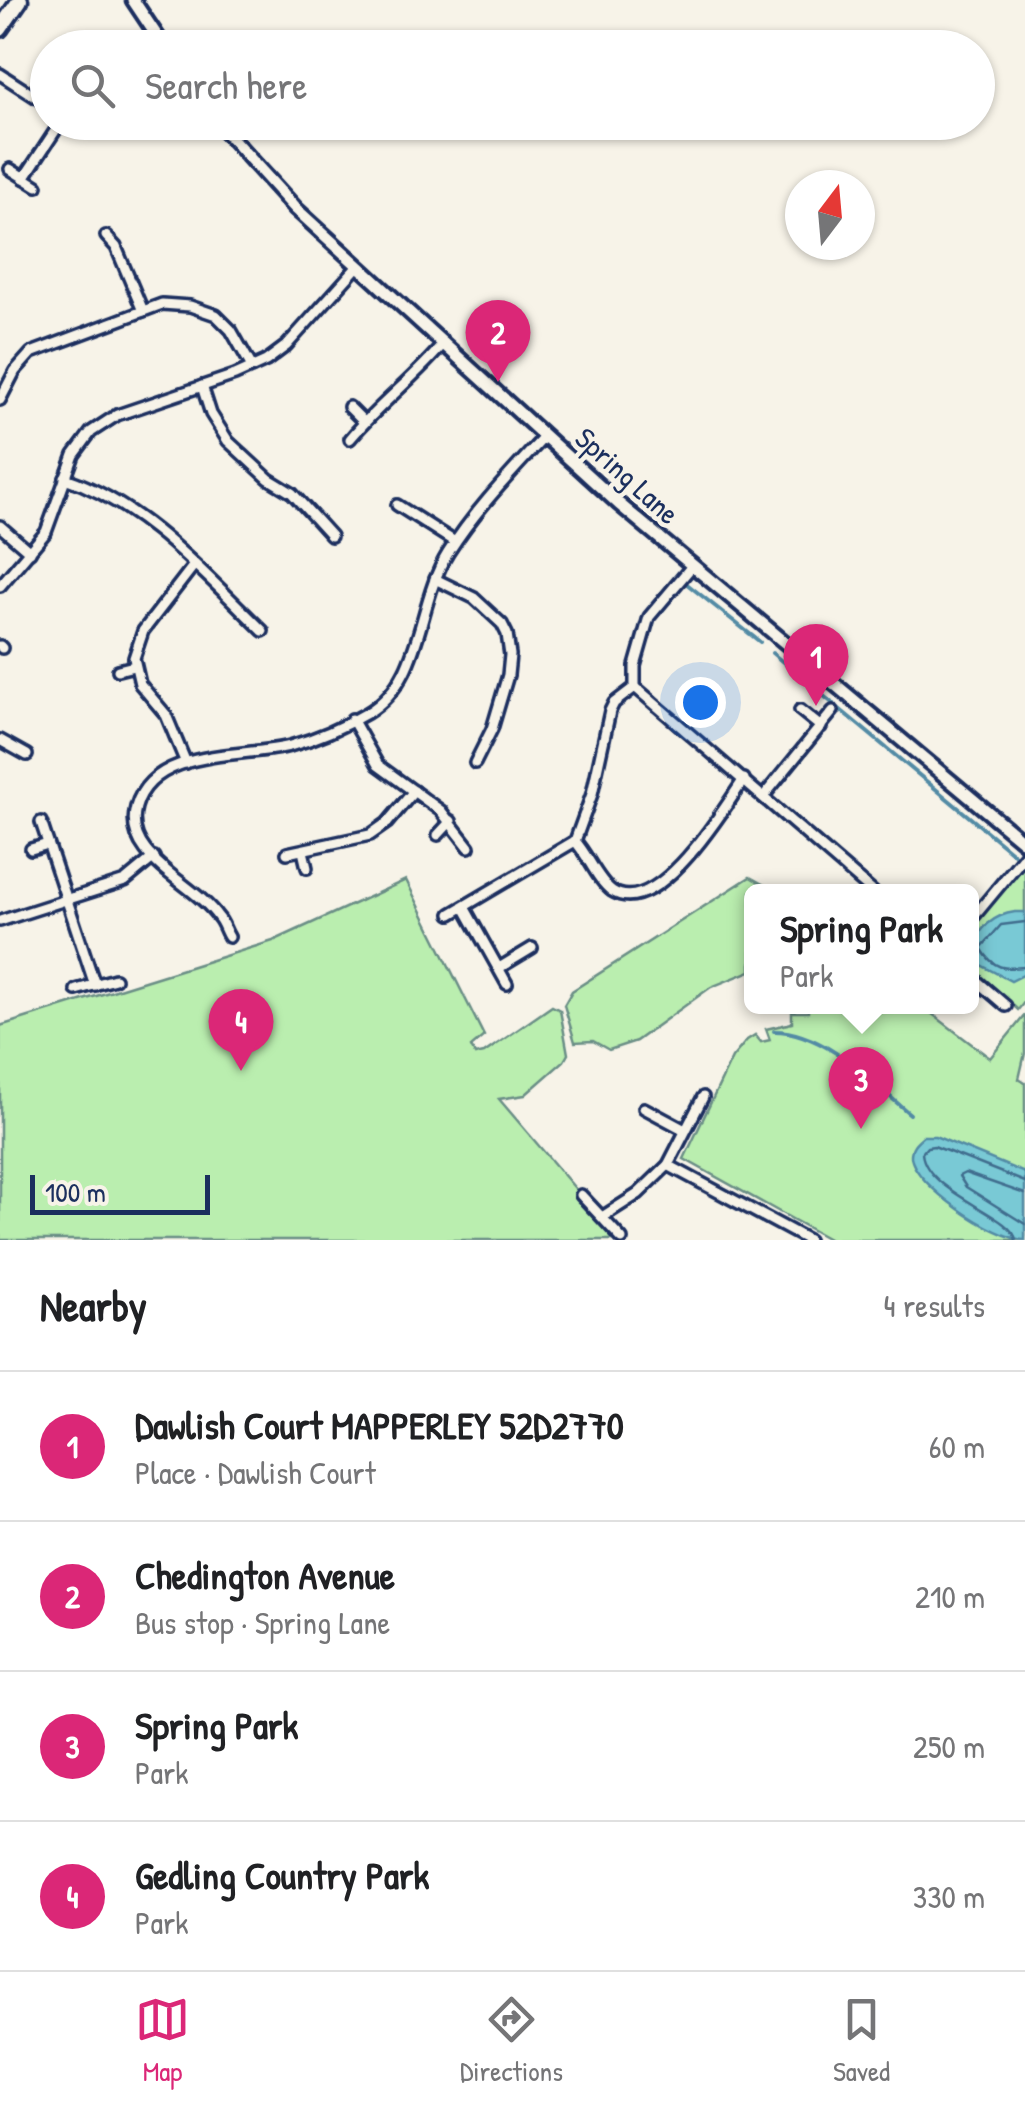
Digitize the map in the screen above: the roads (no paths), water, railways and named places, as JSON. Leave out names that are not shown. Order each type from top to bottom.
[{"type":"main road","points":[[0,29],[20,0]]},
{"type":"street","points":[[133,0],[153,30]]},
{"type":"street","points":[[0,74],[30,93]]},
{"type":"street","points":[[24,178],[49,140]]},
{"type":"street","name":"Spring Lane","points":[[232,140],[282,195],[358,266],[692,566],[1025,844]]},
{"type":"street","points":[[10,168],[37,186]]},
{"type":"street","points":[[106,236],[116,247],[143,311]]},
{"type":"street","points":[[104,258],[116,247]]},
{"type":"street","points":[[0,586],[50,524],[78,447],[104,421],[252,367],[286,346],[358,266]]},
{"type":"street","points":[[0,400],[15,371],[31,353],[143,311],[173,304],[216,314],[231,330],[252,367]]},
{"type":"street","points":[[350,438],[444,343]]},
{"type":"street","points":[[202,386],[219,431],[269,479],[292,493],[316,532],[331,536]]},
{"type":"street","points":[[349,407],[364,422]]},
{"type":"street","points":[[228,937],[217,914],[141,844],[134,830],[139,799],[151,782],[186,763],[217,754],[290,746],[378,705],[398,686],[435,579],[455,542],[546,436]]},
{"type":"street","points":[[65,478],[123,504],[263,631]]},
{"type":"street","points":[[414,513],[424,502]]},
{"type":"street","points":[[397,505],[455,542]]},
{"type":"street","points":[[0,526],[30,552]]},
{"type":"street","points":[[186,763],[170,723],[144,690],[134,666],[136,647],[144,631],[194,565]]},
{"type":"street","points":[[635,688],[635,666],[649,617],[692,566]]},
{"type":"street","points":[[435,579],[474,598],[502,624],[507,634],[508,675],[492,729],[477,757],[468,746]]},
{"type":"street","points":[[242,630],[252,620]]},
{"type":"street","points":[[118,670],[134,666]]},
{"type":"street","points":[[635,688],[864,884]]},
{"type":"street","points":[[451,914],[576,841],[594,788],[610,711],[635,688]]},
{"type":"street","points":[[800,710],[820,727]]},
{"type":"street","points":[[763,798],[834,711]]},
{"type":"street","points":[[352,719],[378,765],[451,821],[469,847]]},
{"type":"street","points":[[0,740],[28,755]]},
{"type":"street","points":[[3,760],[11,746]]},
{"type":"street","points":[[576,841],[608,888],[625,894],[650,892],[703,838],[744,779]]},
{"type":"street","points":[[287,853],[370,834],[387,824],[414,791]]},
{"type":"street","points":[[438,834],[451,821]]},
{"type":"street","points":[[41,822],[94,985]]},
{"type":"street","points":[[31,849],[48,844]]},
{"type":"street","points":[[303,851],[306,868]]},
{"type":"street","points":[[979,910],[1025,855]]},
{"type":"street","points":[[0,921],[125,881],[154,858]]},
{"type":"street","points":[[217,914],[227,905]]},
{"type":"street","points":[[464,907],[507,984]]},
{"type":"street","points":[[499,968],[532,948]]},
{"type":"street","points":[[76,990],[115,979]]},
{"type":"street","points":[[979,983],[1006,1006]]},
{"type":"street","points":[[602,1218],[638,1194],[668,1165],[703,1097]]},
{"type":"street","points":[[644,1108],[685,1130]]},
{"type":"street","points":[[668,1165],[808,1240]]},
{"type":"street","points":[[581,1195],[622,1240]]},
{"type":"water","points":[[1025,912],[1025,974],[1011,981],[979,962],[979,934],[1000,916]]},
{"type":"water","points":[[923,1136],[935,1136],[1025,1173],[1025,1240],[977,1221],[926,1181],[911,1156]]},
{"type":"waterway","points":[[687,584],[760,642]]},
{"type":"waterway","points":[[772,653],[1014,854]]},
{"type":"waterway","points":[[774,1031],[793,1033],[830,1049],[910,1114]]},
{"type":"place","name":"Chedington Avenue","points":[[498,382]]},
{"type":"place","name":"Dawlish Court MAPPERLEY 52D2770","points":[[816,706]]},
{"type":"place","name":"Gedling Country Park","points":[[241,1071]]},
{"type":"place","name":"Spring Park","points":[[861,1129]]}]
